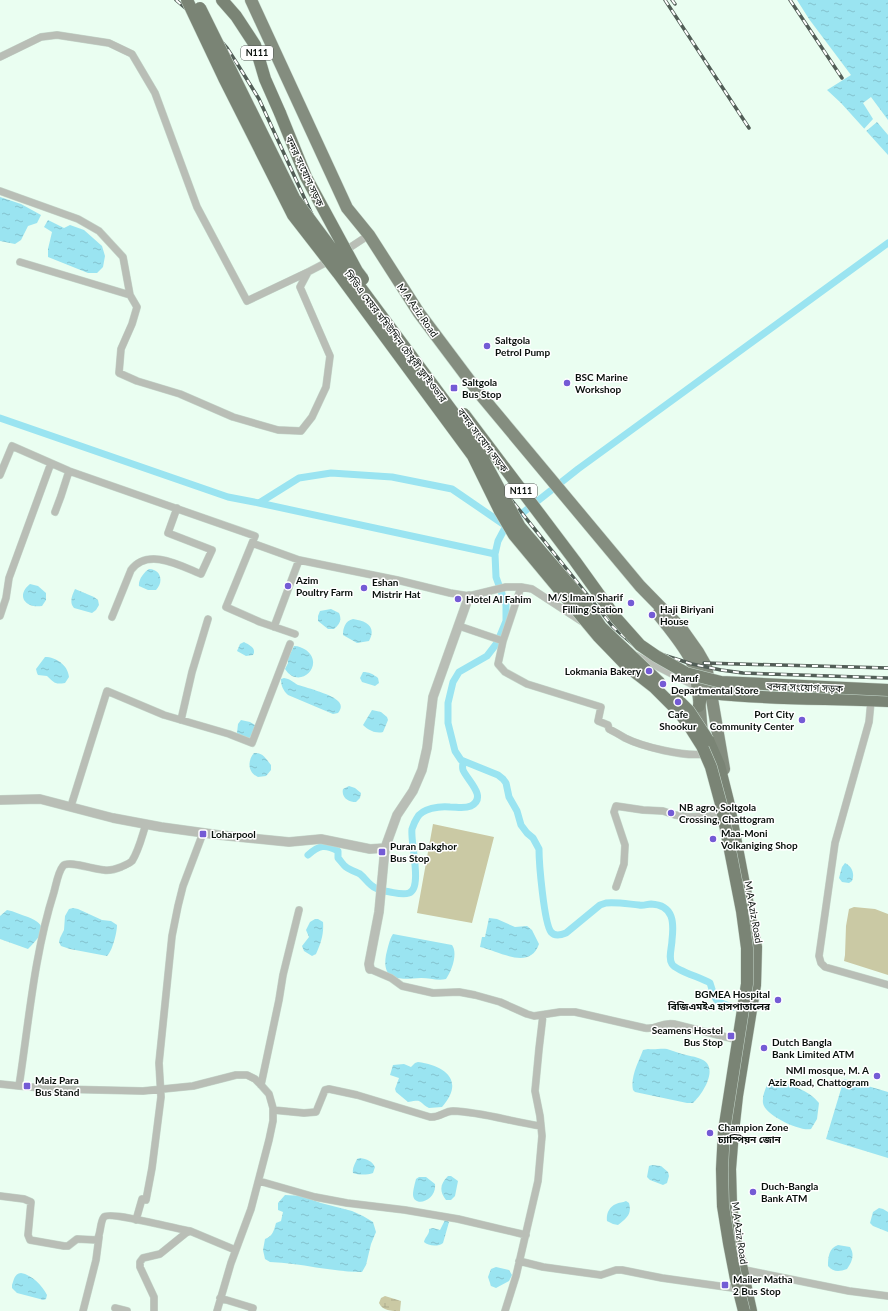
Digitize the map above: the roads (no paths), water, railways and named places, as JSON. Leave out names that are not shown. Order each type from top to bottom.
[{"type":"highway","points":[[187,0],[224,78],[293,215],[338,273],[473,456],[500,511],[514,535],[598,636],[627,666],[658,691],[679,712],[694,734],[711,767],[721,804],[738,889],[747,948],[747,984],[724,1131],[722,1169],[724,1206],[729,1243],[744,1311]]},
{"type":"highway","name":"সিডিএ মেয়র মহিউদ্দিন চৌধুরী ফ্লাইওভার","points":[[196,0],[294,198],[460,423],[481,455],[520,527],[585,603],[601,627],[689,711],[708,740],[719,765],[728,801],[756,947],[755,985],[737,1096],[730,1168],[731,1205],[736,1242],[751,1311]]},
{"type":"highway","name":"বন্দর সংযোগ সড়ক","points":[[222,0],[236,16],[254,45],[265,79],[306,177],[357,271],[405,337],[575,561],[616,618],[640,645],[686,673],[721,682],[888,690]]},
{"type":"highway","points":[[699,706],[701,697],[706,693],[783,699],[822,698],[888,701]]},
{"type":"main road","name":"M A Aziz Road","points":[[251,0],[347,208],[369,235],[419,313],[479,393],[640,586],[681,628],[706,666],[722,762],[732,800],[757,920],[760,946],[759,985],[741,1096],[735,1154],[736,1209],[745,1270],[755,1311]]},
{"type":"main road","name":"M A Aziz Road","points":[[640,586],[691,660],[697,687],[704,754],[719,814],[740,926],[743,984],[720,1130],[718,1168],[719,1206],[724,1244],[739,1311]]},
{"type":"street","points":[[0,57],[41,37],[57,35],[109,44],[132,54],[155,93],[197,207],[247,301],[334,258],[369,235]]},
{"type":"street","points":[[0,191],[78,219],[99,231],[123,257],[130,295],[137,307],[132,324],[121,349],[120,373],[137,382],[180,394],[211,409],[278,430],[301,431],[312,417],[326,387],[330,356],[300,287],[308,272]]},
{"type":"street","points":[[20,262],[130,295]]},
{"type":"street","points":[[0,475],[12,446],[69,471],[255,536],[226,607],[295,634]]},
{"type":"street","points":[[0,616],[6,598],[9,578],[51,463]]},
{"type":"street","points":[[55,512],[69,471]]},
{"type":"street","points":[[112,617],[131,570],[140,562],[158,559],[201,574],[212,550],[168,532],[177,508]]},
{"type":"street","points":[[252,543],[299,560],[397,580],[450,593],[469,596],[506,587],[532,589],[603,636],[659,668],[697,687]]},
{"type":"street","points":[[274,627],[299,560]]},
{"type":"street","points":[[521,587],[503,641],[498,664],[505,672],[527,684],[601,707],[598,721],[608,725],[609,729],[625,738],[679,753],[694,755],[704,754]]},
{"type":"street","points":[[469,596],[433,697],[427,748],[422,770],[413,791],[397,816],[385,848],[379,912],[369,964],[370,969],[390,978],[402,986],[434,993],[470,994],[500,1002],[534,1016],[560,1012],[575,1012],[650,1029],[666,1023],[734,1039]]},
{"type":"street","points":[[181,720],[192,672],[208,620]]},
{"type":"street","points":[[459,626],[503,641]]},
{"type":"street","points":[[71,806],[107,691],[164,715],[229,734],[252,743],[290,644]]},
{"type":"street","points":[[871,701],[869,722],[836,843],[819,956],[821,963],[825,967],[888,985]]},
{"type":"street","points":[[0,800],[40,799],[113,818],[203,833],[289,842],[321,839],[370,849],[385,848]]},
{"type":"street","points":[[616,888],[624,864],[625,845],[614,812],[616,806],[663,811],[689,817],[719,814]]},
{"type":"street","points":[[19,1086],[31,1010],[36,966],[48,913],[60,871],[63,866],[67,864],[104,870],[112,870],[127,865],[134,857],[146,824]]},
{"type":"street","points":[[136,1220],[142,1199],[146,1200],[152,1168],[161,1097],[159,1063],[172,936],[183,886],[203,833]]},
{"type":"street","points":[[262,1085],[283,975],[299,910]]},
{"type":"street","points":[[505,1311],[526,1235],[538,1181],[542,1136],[535,1091],[543,1015]]},
{"type":"street","points":[[0,1084],[114,1091],[160,1090],[210,1083],[236,1075],[247,1075],[256,1079],[262,1085],[269,1094],[273,1110],[273,1121],[248,1221],[230,1263],[217,1311]]},
{"type":"street","points":[[273,1110],[304,1113],[316,1112],[325,1090],[329,1089],[357,1095],[430,1117],[437,1118],[448,1112],[470,1112],[541,1126]]},
{"type":"street","points":[[259,1181],[347,1203],[458,1218],[526,1235]]},
{"type":"street","points":[[0,1196],[24,1199],[31,1202],[28,1235],[30,1240],[68,1246],[77,1239],[97,1240],[99,1236]]},
{"type":"street","points":[[83,1311],[96,1260],[99,1236],[105,1215],[122,1216],[190,1232],[233,1249]]},
{"type":"street","points":[[154,1311],[154,1297],[140,1267],[140,1262],[143,1258],[160,1254],[186,1233],[190,1232]]},
{"type":"street","points":[[519,1261],[601,1275],[616,1270],[622,1270],[662,1278],[733,1288]]},
{"type":"street","points":[[745,1270],[843,1290],[888,1296]]},
{"type":"street","points":[[220,1298],[253,1308],[252,1311]]},
{"type":"street","points":[[115,1308],[127,1311]]},
{"type":"water","points":[[797,0],[888,0],[888,155],[841,103],[827,90],[851,75],[809,19]]},
{"type":"water","points":[[0,197],[21,204],[41,215],[37,223],[28,226],[21,240],[15,244],[0,241]]},
{"type":"water","points":[[48,220],[64,228],[70,225],[84,230],[102,246],[105,256],[103,267],[97,273],[88,273],[48,257],[48,249],[52,232],[44,227]]},
{"type":"water","points":[[149,569],[156,571],[160,576],[160,583],[156,590],[148,590],[139,586],[139,581]]},
{"type":"water","points":[[30,584],[38,586],[46,593],[46,600],[42,606],[32,606],[24,600],[24,591]]},
{"type":"water","points":[[75,589],[98,600],[99,605],[96,610],[92,613],[74,608],[72,606],[71,601]]},
{"type":"water","points":[[331,609],[339,613],[340,620],[339,624],[334,629],[328,629],[318,621],[318,616],[320,611]]},
{"type":"water","points":[[353,619],[362,621],[369,625],[372,632],[369,641],[357,643],[343,635],[345,625],[348,621]]},
{"type":"water","points":[[244,642],[254,650],[253,655],[246,656],[237,651],[240,644]]},
{"type":"water","points":[[294,646],[306,650],[311,656],[313,662],[312,668],[303,677],[291,675],[285,669],[288,663],[288,658]]},
{"type":"water","points":[[45,657],[53,658],[64,665],[69,677],[65,683],[56,683],[47,676],[38,675],[36,669]]},
{"type":"water","points":[[363,672],[373,674],[378,678],[379,683],[375,686],[362,682],[360,678]]},
{"type":"water","points":[[284,678],[298,685],[336,699],[341,705],[339,712],[333,714],[288,695],[281,684],[281,679]]},
{"type":"water","points":[[372,710],[381,712],[387,717],[388,720],[383,732],[372,731],[363,725]]},
{"type":"water","points":[[241,720],[255,725],[255,729],[249,739],[237,733],[238,724]]},
{"type":"water","points":[[254,753],[262,755],[271,765],[271,770],[266,776],[258,777],[250,770],[250,760]]},
{"type":"water","points":[[349,786],[355,788],[361,793],[360,798],[356,802],[348,800],[343,795],[343,789]]},
{"type":"water","points":[[845,863],[851,868],[853,873],[852,881],[849,883],[842,882],[839,878],[842,867]]},
{"type":"water","points":[[73,908],[102,920],[111,921],[117,925],[114,942],[111,951],[107,956],[61,946],[59,942],[64,930],[65,916],[69,909]]},
{"type":"water","points":[[7,910],[35,920],[42,927],[40,935],[28,949],[0,939],[0,916]]},
{"type":"water","points":[[489,918],[497,919],[515,927],[527,926],[532,930],[539,944],[535,952],[529,956],[521,958],[505,955],[480,947],[482,937],[485,937]]},
{"type":"water","points":[[315,919],[323,922],[323,931],[318,950],[316,954],[312,956],[304,951],[302,946],[309,937],[306,930],[310,922]]},
{"type":"water","points":[[393,934],[452,945],[454,948],[454,962],[446,979],[400,979],[390,975],[385,964],[390,939]]},
{"type":"water","points":[[667,1049],[703,1060],[708,1064],[709,1075],[707,1082],[701,1094],[693,1103],[635,1092],[633,1090],[632,1085],[635,1069],[643,1050]]},
{"type":"water","points":[[418,1062],[437,1067],[449,1076],[452,1082],[452,1090],[449,1098],[442,1107],[429,1108],[420,1101],[408,1102],[396,1092],[395,1089],[399,1078],[390,1075],[393,1065],[404,1064],[411,1067]]},
{"type":"water","points":[[775,1079],[805,1091],[819,1103],[817,1119],[811,1129],[799,1128],[784,1122],[765,1108],[763,1103],[764,1092],[769,1081]]},
{"type":"water","points":[[844,1079],[888,1092],[888,1158],[826,1139]]},
{"type":"water","points":[[360,1158],[372,1163],[375,1167],[373,1173],[353,1173],[353,1168],[357,1159]]},
{"type":"water","points":[[649,1166],[661,1166],[668,1172],[669,1176],[667,1183],[663,1185],[650,1180],[647,1177]]},
{"type":"water","points":[[448,1176],[451,1176],[458,1181],[455,1196],[451,1200],[446,1200],[441,1191],[443,1182]]},
{"type":"water","points":[[419,1177],[426,1177],[435,1184],[433,1195],[421,1202],[414,1199],[413,1195],[416,1179]]},
{"type":"water","points":[[285,1195],[302,1196],[321,1203],[352,1211],[373,1222],[376,1232],[371,1244],[366,1265],[362,1272],[339,1271],[270,1262],[265,1259],[263,1250],[265,1239],[268,1238],[274,1230],[276,1223],[281,1221],[283,1212],[278,1210],[278,1203]]},
{"type":"water","points":[[626,1201],[629,1203],[630,1210],[626,1218],[618,1225],[607,1221],[607,1216],[610,1209],[617,1203]]},
{"type":"water","points":[[879,1208],[888,1212],[888,1232],[873,1226],[870,1223],[873,1212]]},
{"type":"water","points":[[445,1220],[449,1222],[443,1243],[433,1246],[424,1242],[429,1229],[433,1228],[440,1230]]},
{"type":"water","points":[[838,1245],[850,1247],[853,1256],[847,1269],[839,1271],[828,1266],[831,1251]]},
{"type":"water","points":[[496,1267],[509,1270],[512,1275],[509,1281],[496,1288],[491,1286],[488,1277],[491,1269]]},
{"type":"water","points":[[21,1273],[33,1278],[39,1284],[47,1295],[46,1299],[43,1300],[17,1293],[12,1288],[15,1278]]},
{"type":"waterway","points":[[733,1007],[716,1000],[710,983],[678,969],[672,964],[670,956],[673,934],[671,916],[668,911],[659,905],[606,903],[600,905],[566,933],[556,935],[551,932],[548,926],[544,905],[539,849],[533,838],[521,825],[517,811],[509,797],[506,783],[503,779],[498,775],[461,760],[455,751],[448,723],[448,703],[453,682],[459,672],[487,656],[497,643],[506,621],[506,605],[496,577],[495,554],[498,541],[506,526],[578,469],[888,243]]},
{"type":"waterway","points":[[0,418],[228,497],[259,503],[299,478],[331,473],[392,477],[452,489],[506,526]]},
{"type":"waterway","points":[[259,503],[495,554]]},
{"type":"waterway","points":[[308,855],[319,847],[329,847],[338,851],[338,858],[345,866],[360,874],[375,888],[383,891],[404,894],[409,893],[413,889],[416,874],[412,829],[419,815],[432,808],[463,808],[471,806],[476,802],[477,793],[463,770],[463,761]]},
{"type":"railway","points":[[176,0],[213,32],[227,48],[259,99],[314,219],[368,318],[409,372],[613,627],[635,646],[692,664],[721,670],[743,673],[888,678]]},
{"type":"railway","points":[[665,0],[749,128]]},
{"type":"railway","points":[[672,0],[675,4]]},
{"type":"railway","points":[[790,0],[842,78]]},
{"type":"railway","points":[[704,663],[888,668]]},
{"type":"place","name":"Saltgola Petrol Pump","points":[[487,346]]},
{"type":"place","name":"BSC Marine Workshop","points":[[567,383]]},
{"type":"place","name":"Saltgola Bus Stop","points":[[454,388]]},
{"type":"place","name":"Azim Poultry Farm","points":[[288,586]]},
{"type":"place","name":"Eshan Mistrir Hat","points":[[364,588]]},
{"type":"place","name":"Hotel Al Fahim","points":[[458,599]]},
{"type":"place","name":"M/S Imam Sharif Filling Station","points":[[631,603]]},
{"type":"place","name":"Haji Biriyani House","points":[[652,615]]},
{"type":"place","name":"Lokmania Bakery","points":[[649,671]]},
{"type":"place","name":"Maruf Departmental Store","points":[[663,684]]},
{"type":"place","name":"Cafe Shookur","points":[[678,702]]},
{"type":"place","name":"Port City Community Center","points":[[802,720]]},
{"type":"place","name":"NB agro, Soltgola Crossing, Chattogram","points":[[671,813]]},
{"type":"place","name":"Loharpool","points":[[203,834]]},
{"type":"place","name":"Maa-Moni Volkaniging Shop","points":[[713,839]]},
{"type":"place","name":"Puran Dakghor Bus Stop","points":[[382,852]]},
{"type":"place","name":"BGMEA Hospital বিজিএমইএ হাসপাতালের","points":[[778,1000]]},
{"type":"place","name":"Seamens Hostel Bus Stop","points":[[731,1036]]},
{"type":"place","name":"Dutch Bangla Bank Limited ATM","points":[[764,1048]]},
{"type":"place","name":"NMI mosque, M. A Aziz Road, Chattogram","points":[[877,1076]]},
{"type":"place","name":"Maiz Para Bus Stand","points":[[27,1086]]},
{"type":"place","name":"Champion Zone চ্যাম্পিয়ন জোন","points":[[710,1133]]},
{"type":"place","name":"Duch-Bangla Bank ATM","points":[[753,1192]]},
{"type":"place","name":"Mailer Matha 2 Bus Stop","points":[[725,1285]]}]
